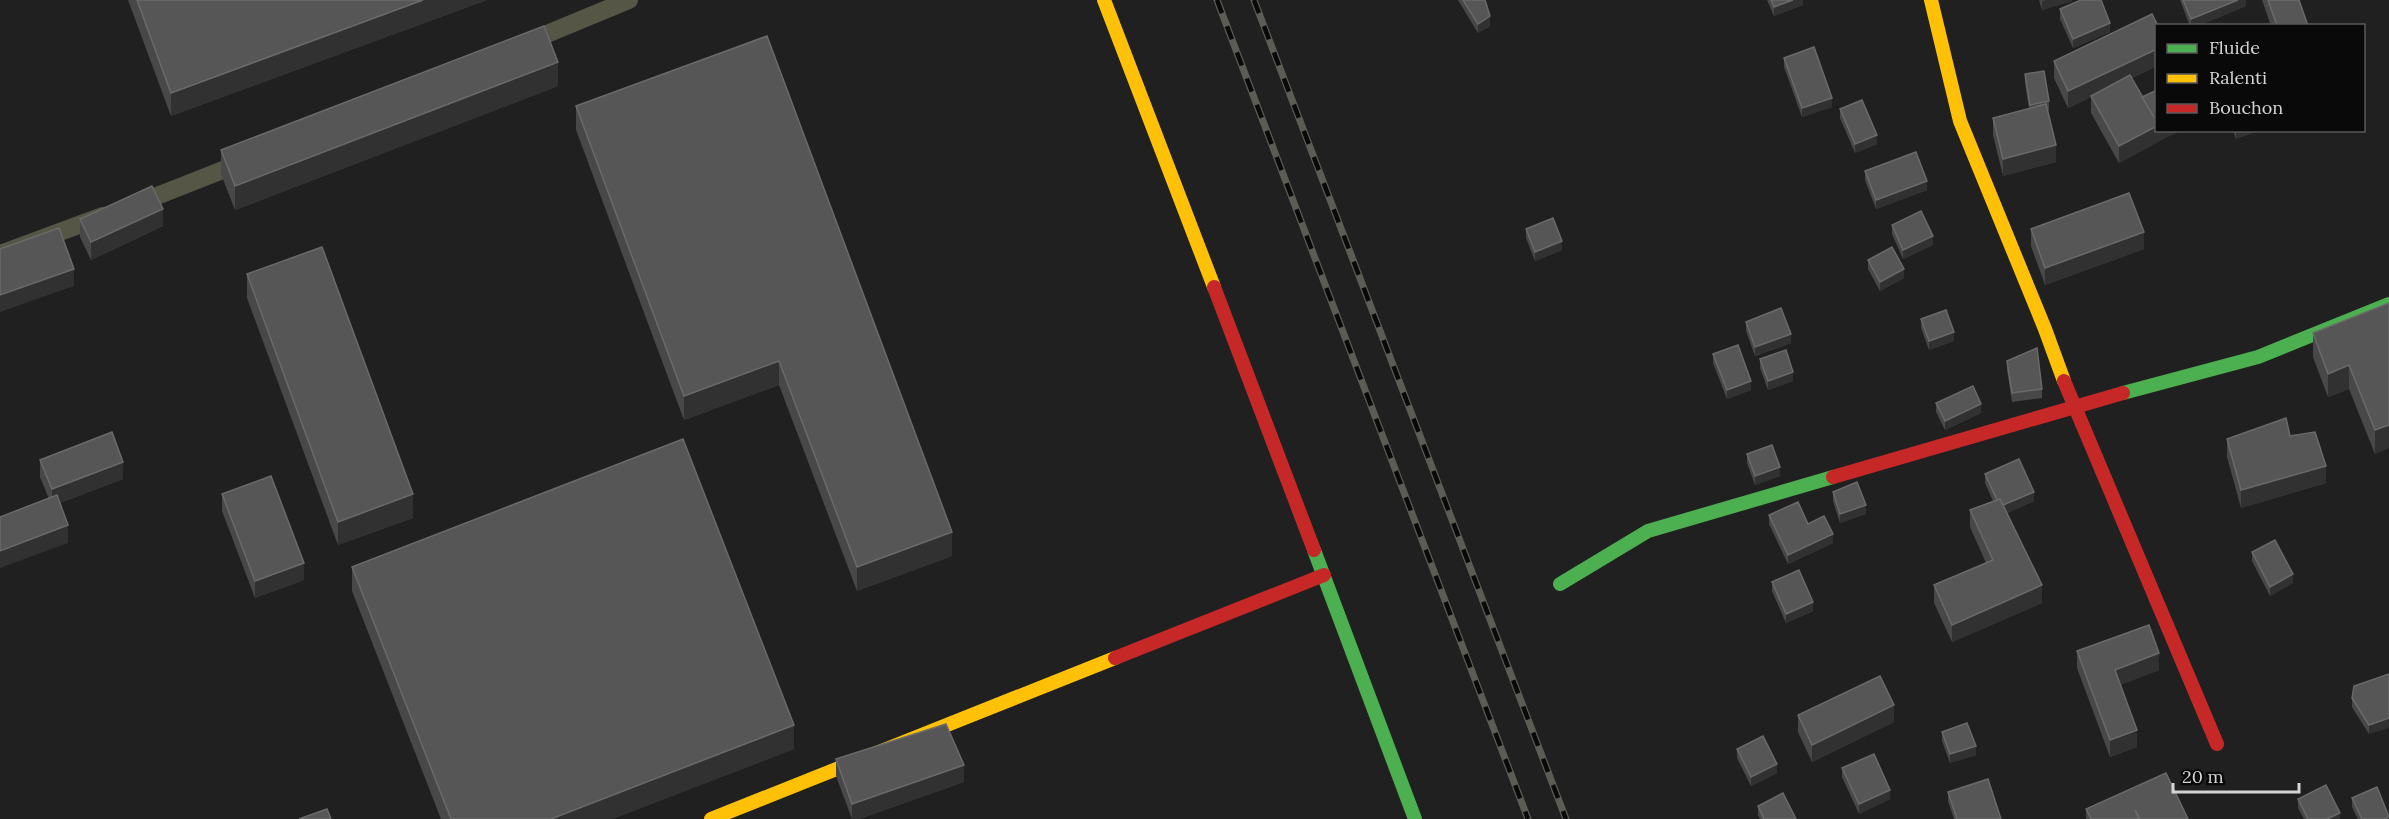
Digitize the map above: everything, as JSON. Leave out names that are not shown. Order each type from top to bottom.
[{"type":"street","points":[[1104,0],[1415,819]]},
{"type":"street","points":[[1930,0],[1960,121],[2045,329],[2073,406],[2217,744]]},
{"type":"street","points":[[1560,584],[1648,531],[2073,406],[2258,357],[2389,304]]},
{"type":"street","points":[[711,819],[1324,575]]},
{"type":"lane","points":[[508,51],[629,0]]},
{"type":"lane","points":[[0,254],[189,185],[255,157]]},
{"type":"building","points":[[137,0],[423,0],[171,93]]},
{"type":"building","points":[[1463,0],[1485,0],[1490,16],[1478,24]]},
{"type":"building","points":[[1771,0],[1793,0],[1774,7]]},
{"type":"building","points":[[2081,0],[2101,0],[2110,23],[2073,39],[2060,9]]},
{"type":"building","points":[[2183,0],[2238,0],[2191,19]]},
{"type":"building","points":[[2268,0],[2299,0],[2307,24],[2276,24]]},
{"type":"building","points":[[2152,14],[2157,24],[2155,24],[2155,50],[2068,91],[2054,61]]},
{"type":"building","points":[[544,26],[558,62],[235,186],[221,150]]},
{"type":"building","points":[[767,36],[952,532],[857,567],[779,361],[684,396],[576,106]]},
{"type":"building","points":[[1814,47],[1832,98],[1802,108],[1784,58]]},
{"type":"building","points":[[2044,71],[2049,101],[2030,105],[2025,74]]},
{"type":"building","points":[[2130,75],[2155,119],[2155,127],[2119,146],[2091,96]]},
{"type":"building","points":[[2155,91],[2155,119],[2142,97]]},
{"type":"building","points":[[1862,100],[1877,135],[1855,144],[1840,109]]},
{"type":"building","points":[[2046,104],[2056,145],[2003,159],[1993,118]]},
{"type":"building","points":[[1916,152],[1927,181],[1876,200],[1865,171]]},
{"type":"building","points":[[152,186],[163,209],[91,242],[80,219]]},
{"type":"building","points":[[2129,193],[2144,232],[2045,268],[2031,229]]},
{"type":"building","points":[[1921,211],[1933,236],[1903,250],[1892,225]]},
{"type":"building","points":[[1553,218],[1562,241],[1535,252],[1526,229]]},
{"type":"building","points":[[59,228],[74,269],[0,295],[0,249]]},
{"type":"building","points":[[322,247],[413,494],[338,522],[247,274]]},
{"type":"building","points":[[1892,247],[1904,269],[1880,282],[1868,260]]},
{"type":"building","points":[[2389,303],[2389,425],[2375,430],[2349,365],[2328,374],[2313,333]]},
{"type":"building","points":[[1781,308],[1791,334],[1755,347],[1746,322]]},
{"type":"building","points":[[1946,310],[1954,332],[1929,341],[1921,319]]},
{"type":"building","points":[[1738,345],[1751,381],[1727,390],[1713,354]]},
{"type":"building","points":[[2037,348],[2042,389],[2012,393],[2007,361]]},
{"type":"building","points":[[1786,350],[1793,372],[1768,381],[1760,359]]},
{"type":"building","points":[[1973,386],[1981,404],[1945,421],[1936,403]]},
{"type":"building","points":[[2286,418],[2290,436],[2315,432],[2326,466],[2241,490],[2227,439]]},
{"type":"building","points":[[112,432],[123,462],[52,489],[40,460]]},
{"type":"building","points":[[683,439],[794,725],[551,819],[451,819],[352,567]]},
{"type":"building","points":[[1772,445],[1780,467],[1755,476],[1747,454]]},
{"type":"building","points":[[2019,459],[2034,492],[2003,505],[2000,499],[1997,500],[1985,474]]},
{"type":"building","points":[[271,476],[304,563],[255,581],[222,494]]},
{"type":"building","points":[[1857,482],[1866,505],[1840,514],[1833,492]]},
{"type":"building","points":[[57,495],[68,525],[0,551],[0,517]]},
{"type":"building","points":[[2000,499],[2042,585],[1952,625],[1934,585],[1993,560],[1970,510]]},
{"type":"building","points":[[1798,502],[1808,524],[1824,516],[1833,534],[1788,555],[1769,515]]},
{"type":"building","points":[[2275,540],[2293,574],[2270,587],[2252,552]]},
{"type":"building","points":[[1799,570],[1813,602],[1786,614],[1772,582]]},
{"type":"building","points":[[2149,625],[2159,653],[2115,670],[2137,730],[2110,740],[2077,651]]},
{"type":"building","points":[[2389,674],[2389,718],[2369,725],[2352,698],[2354,686]]},
{"type":"building","points":[[1880,676],[1894,705],[1812,745],[1798,715]]},
{"type":"building","points":[[1967,723],[1976,746],[1950,754],[1942,732]]},
{"type":"building","points":[[946,724],[964,765],[852,804],[836,759]]},
{"type":"building","points":[[1763,736],[1777,764],[1751,777],[1737,749]]},
{"type":"building","points":[[1874,754],[1890,790],[1859,804],[1842,768]]},
{"type":"building","points":[[2166,773],[2188,819],[2140,819],[2135,810],[2139,819],[2091,819],[2086,809]]},
{"type":"building","points":[[1988,779],[2001,819],[1957,819],[1948,792]]},
{"type":"building","points":[[2326,785],[2340,813],[2327,819],[2308,819],[2298,799]]},
{"type":"building","points":[[2377,787],[2389,817],[2362,819],[2352,798]]},
{"type":"building","points":[[1783,793],[1796,819],[1764,819],[1758,806]]},
{"type":"building","points":[[327,809],[331,819],[299,819]]},
{"type":"railway","points":[[1217,0],[1528,819]]},
{"type":"railway","points":[[1254,0],[1566,819]]},
{"type":"traffic: fast","points":[[2123,393],[2258,357],[2389,304]]},
{"type":"traffic: fast","points":[[1560,584],[1648,531],[1833,477]]},
{"type":"traffic: fast","points":[[1314,550],[1415,819]]},
{"type":"traffic: slow","points":[[1104,0],[1214,287]]},
{"type":"traffic: slow","points":[[1931,0],[1960,121],[2064,381]]},
{"type":"traffic: slow","points":[[711,819],[1115,658]]},
{"type":"traffic: jam","points":[[1214,287],[1314,550]]},
{"type":"traffic: jam","points":[[2064,381],[2217,744]]},
{"type":"traffic: jam","points":[[1833,477],[2123,393]]},
{"type":"traffic: jam","points":[[1115,658],[1324,575]]}]
